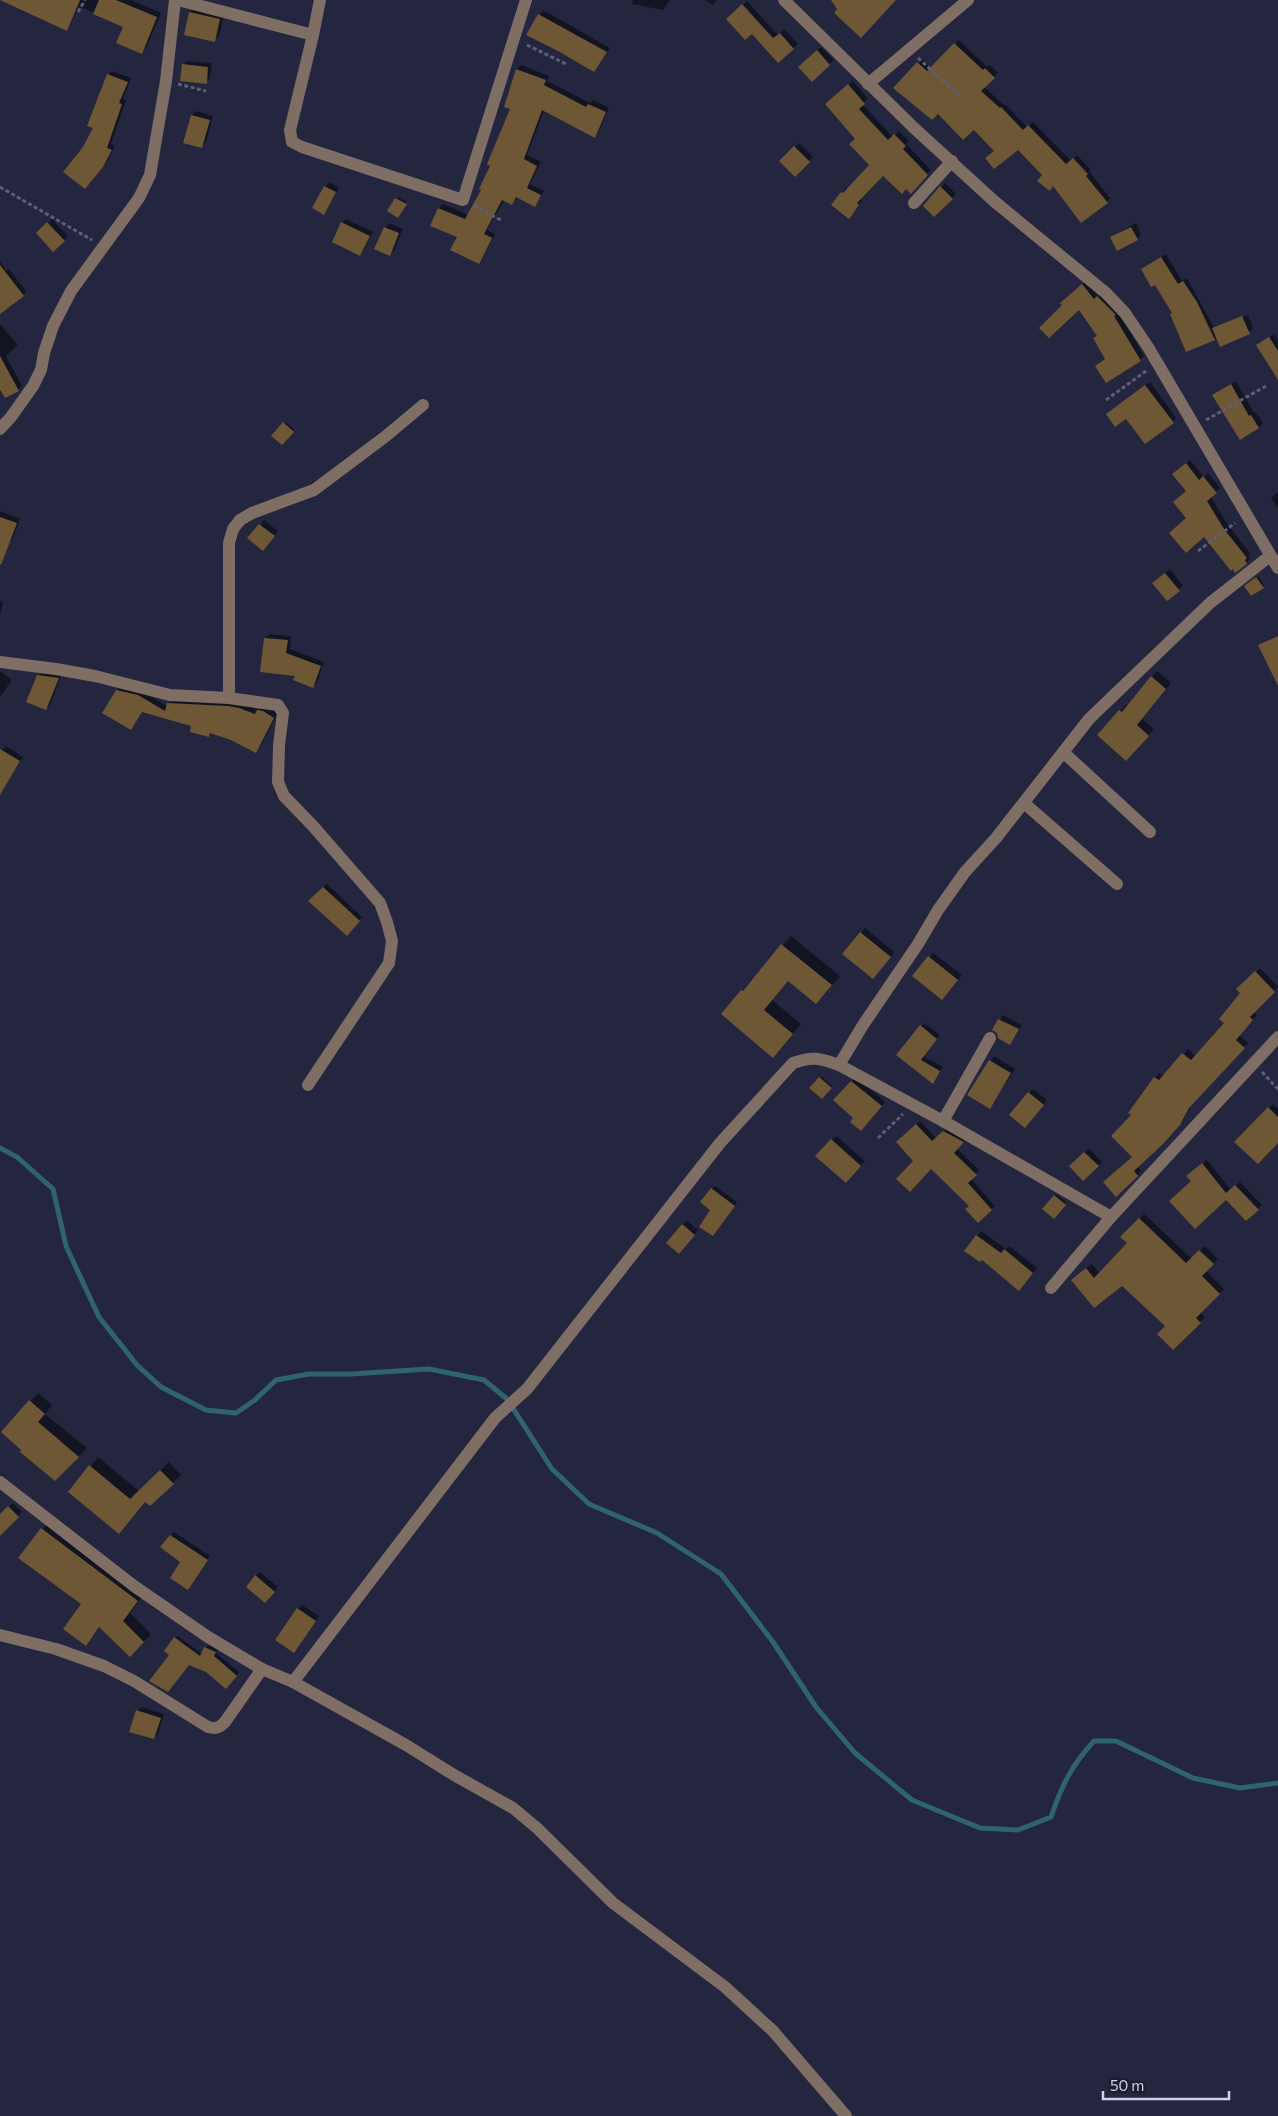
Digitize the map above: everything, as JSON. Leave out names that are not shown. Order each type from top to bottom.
[{"type":"street","points":[[0,429],[33,386],[41,370],[44,352],[53,326],[71,291],[140,198],[150,175],[177,0],[313,35]]},
{"type":"street","points":[[320,0],[290,130],[292,142],[302,147],[463,200],[526,0]]},
{"type":"street","points":[[784,0],[913,127],[995,202],[1106,293],[1130,319],[1278,568]]},
{"type":"street","points":[[868,84],[968,0]]},
{"type":"street","points":[[914,203],[952,161]]},
{"type":"street","points":[[229,698],[229,543],[233,529],[240,520],[252,513],[314,490],[386,436],[423,405]]},
{"type":"street","points":[[839,1065],[938,910],[965,872],[996,838],[1089,719],[1210,603],[1270,556]]},
{"type":"street","points":[[0,662],[56,668],[170,695],[229,698],[278,705],[283,713],[277,764],[278,782],[284,796],[313,826],[380,903],[392,941],[389,963],[308,1085]]},
{"type":"street","points":[[1063,752],[1150,832]]},
{"type":"street","points":[[1024,803],[1117,884]]},
{"type":"street","points":[[1050,1288],[1111,1217],[1255,1064],[1278,1037]]},
{"type":"street","points":[[943,1121],[990,1038]]},
{"type":"street","points":[[293,1682],[496,1418],[527,1390],[720,1143],[793,1063],[808,1058],[824,1059],[839,1065],[943,1121],[1111,1217]]},
{"type":"street","points":[[0,1482],[158,1604],[208,1637],[262,1669],[293,1682],[406,1745],[454,1776],[513,1808],[537,1828],[613,1902],[725,1987],[773,2031],[846,2116]]},
{"type":"street","points":[[0,1635],[56,1649],[104,1666],[134,1681],[208,1727],[214,1728],[219,1728],[226,1722],[262,1669]]},
{"type":"path","points":[[78,12],[85,0]]},
{"type":"path","points":[[515,39],[566,64]]},
{"type":"path","points":[[908,49],[960,95]]},
{"type":"path","points":[[166,81],[206,91]]},
{"type":"path","points":[[0,187],[103,246]]},
{"type":"path","points":[[463,200],[501,220]]},
{"type":"path","points":[[1106,400],[1157,364]]},
{"type":"path","points":[[1195,426],[1266,386]]},
{"type":"path","points":[[1198,552],[1246,515]]},
{"type":"path","points":[[1255,1064],[1278,1089]]},
{"type":"path","points":[[878,1138],[912,1104]]},
{"type":"building","points":[[0,0],[80,0],[67,31]]},
{"type":"building","points":[[99,0],[116,0],[157,17],[142,54],[116,43],[123,27],[93,14]]},
{"type":"building","points":[[831,0],[896,0],[861,38],[834,13],[837,9]]},
{"type":"building","points":[[742,4],[773,38],[780,33],[794,49],[778,63],[752,34],[745,40],[726,19]]},
{"type":"building","points":[[189,12],[220,19],[215,42],[184,35]]},
{"type":"building","points":[[538,14],[607,52],[594,72],[526,35]]},
{"type":"building","points":[[954,43],[983,70],[985,68],[995,78],[981,91],[1001,107],[1023,130],[1028,125],[1066,164],[1073,158],[1088,174],[1086,176],[1108,203],[1081,223],[1053,186],[1050,191],[1037,181],[1042,175],[1018,150],[994,169],[985,158],[994,151],[974,130],[963,140],[938,114],[932,120],[893,88],[917,62],[927,71]]},
{"type":"building","points":[[817,50],[830,65],[812,82],[798,67]]},
{"type":"building","points":[[182,64],[208,67],[207,84],[180,81]]},
{"type":"building","points":[[516,69],[546,80],[544,85],[586,107],[588,104],[606,112],[595,138],[542,110],[524,159],[537,166],[527,188],[541,195],[535,207],[516,197],[512,205],[502,200],[484,234],[492,238],[479,264],[450,250],[457,237],[430,226],[438,208],[465,219],[481,190],[479,189],[490,166],[487,164],[510,109],[504,107]]},
{"type":"building","points":[[107,74],[128,82],[119,103],[122,104],[107,148],[112,150],[103,167],[85,189],[63,172],[83,147],[93,128],[87,126]]},
{"type":"building","points":[[848,84],[865,104],[859,109],[888,140],[894,134],[906,146],[903,149],[928,175],[911,194],[906,189],[902,194],[883,176],[857,203],[859,205],[849,219],[831,205],[841,192],[843,193],[869,165],[849,144],[855,139],[825,104]]},
{"type":"building","points":[[191,115],[210,120],[202,148],[183,143]]},
{"type":"building","points":[[794,146],[810,162],[795,177],[779,161]]},
{"type":"building","points":[[324,186],[336,192],[324,215],[312,208]]},
{"type":"building","points":[[940,186],[953,199],[934,217],[923,206]]},
{"type":"building","points":[[395,198],[407,204],[398,218],[387,211]]},
{"type":"building","points":[[47,222],[65,241],[53,252],[36,233]]},
{"type":"building","points":[[341,222],[370,236],[360,256],[332,242]]},
{"type":"building","points":[[384,227],[399,233],[390,256],[374,249]]},
{"type":"building","points":[[1131,227],[1138,240],[1117,251],[1110,237]]},
{"type":"building","points":[[1161,257],[1178,284],[1183,281],[1197,302],[1215,340],[1186,352],[1170,314],[1172,313],[1155,285],[1151,287],[1141,269]]},
{"type":"building","points":[[0,265],[24,296],[0,314]]},
{"type":"building","points":[[1082,284],[1094,299],[1097,296],[1116,315],[1114,316],[1141,361],[1106,383],[1095,366],[1105,359],[1093,338],[1097,336],[1079,310],[1049,338],[1039,328],[1062,305],[1060,303]]},
{"type":"building","points":[[1242,316],[1250,334],[1220,347],[1212,328]]},
{"type":"building","points":[[1269,337],[1278,351],[1278,380],[1256,345]]},
{"type":"building","points":[[0,356],[19,391],[5,398],[0,390]]},
{"type":"building","points":[[1231,384],[1249,416],[1251,415],[1259,428],[1240,440],[1212,395]]},
{"type":"building","points":[[1145,385],[1174,423],[1145,444],[1126,419],[1115,427],[1106,414]]},
{"type":"building","points":[[283,422],[294,432],[282,445],[271,436]]},
{"type":"building","points":[[1186,463],[1199,480],[1203,476],[1217,493],[1207,501],[1224,529],[1247,558],[1245,560],[1247,564],[1235,573],[1233,569],[1231,571],[1204,537],[1186,553],[1169,533],[1186,518],[1173,502],[1186,491],[1172,474]]},
{"type":"building","points":[[0,517],[17,523],[1,565],[0,564]]},
{"type":"building","points":[[259,524],[275,536],[263,551],[247,538]]},
{"type":"building","points":[[1165,573],[1180,591],[1167,601],[1152,583]]},
{"type":"building","points":[[1256,577],[1264,588],[1251,596],[1244,586]]},
{"type":"building","points":[[1278,636],[1278,686],[1258,645]]},
{"type":"building","points":[[264,638],[288,640],[286,653],[321,666],[313,688],[293,680],[295,676],[260,672]]},
{"type":"building","points":[[37,675],[59,678],[46,710],[26,702]]},
{"type":"building","points":[[1151,676],[1166,689],[1137,725],[1149,736],[1126,761],[1097,735],[1119,710],[1122,712]]},
{"type":"building","points":[[116,690],[138,695],[165,711],[167,703],[228,706],[255,714],[257,710],[263,711],[274,718],[256,753],[231,740],[210,733],[209,737],[190,732],[191,726],[142,712],[131,730],[102,713]]},
{"type":"building","points":[[0,749],[20,761],[0,795]]},
{"type":"building","points":[[323,887],[360,921],[347,936],[308,901]]},
{"type":"building","points":[[860,932],[891,957],[873,979],[842,954]]},
{"type":"building","points":[[781,944],[832,985],[816,1004],[788,981],[764,1010],[793,1034],[773,1058],[721,1014],[741,990],[743,991]]},
{"type":"building","points":[[928,956],[958,980],[942,1000],[912,976]]},
{"type":"building","points":[[1255,971],[1275,992],[1250,1017],[1253,1020],[1236,1040],[1245,1048],[1189,1108],[1180,1125],[1164,1143],[1134,1171],[1138,1176],[1116,1197],[1103,1182],[1132,1157],[1111,1136],[1131,1115],[1128,1113],[1154,1077],[1159,1080],[1182,1053],[1191,1060],[1224,1023],[1219,1019],[1240,993],[1236,989]]},
{"type":"building","points":[[998,1019],[1019,1029],[1010,1045],[998,1038],[997,1033],[992,1030]]},
{"type":"building","points":[[920,1025],[937,1039],[921,1060],[940,1071],[933,1084],[896,1055]]},
{"type":"building","points":[[989,1060],[1011,1073],[990,1109],[967,1095]]},
{"type":"building","points":[[819,1077],[832,1088],[822,1099],[809,1088]]},
{"type":"building","points":[[851,1081],[882,1106],[861,1131],[850,1122],[853,1118],[833,1100]]},
{"type":"building","points":[[1028,1092],[1044,1105],[1025,1128],[1009,1115]]},
{"type":"building","points":[[1268,1107],[1278,1117],[1278,1143],[1258,1164],[1234,1142]]},
{"type":"building","points":[[916,1124],[932,1141],[943,1131],[964,1142],[954,1153],[977,1175],[968,1183],[992,1210],[978,1223],[965,1209],[969,1206],[931,1169],[910,1192],[896,1179],[913,1161],[896,1142]]},
{"type":"building","points":[[831,1139],[861,1166],[846,1183],[815,1156]]},
{"type":"building","points":[[1084,1152],[1099,1166],[1083,1181],[1069,1166]]},
{"type":"building","points":[[1202,1163],[1226,1193],[1235,1185],[1259,1210],[1246,1221],[1226,1200],[1195,1229],[1169,1201],[1191,1181],[1186,1176]]},
{"type":"building","points":[[711,1188],[735,1206],[713,1236],[699,1227],[710,1210],[700,1202]]},
{"type":"building","points":[[1054,1195],[1066,1205],[1054,1219],[1042,1209]]},
{"type":"building","points":[[1139,1218],[1186,1263],[1199,1250],[1214,1264],[1202,1276],[1220,1294],[1196,1318],[1201,1323],[1173,1350],[1157,1334],[1165,1326],[1122,1286],[1094,1308],[1071,1280],[1086,1268],[1094,1278],[1127,1243],[1120,1237]]},
{"type":"building","points":[[682,1224],[695,1235],[679,1254],[666,1243]]},
{"type":"building","points":[[976,1235],[1001,1253],[1004,1249],[1033,1273],[1019,1291],[982,1260],[980,1262],[964,1251]]},
{"type":"building","points":[[29,1400],[45,1414],[38,1422],[79,1457],[55,1481],[20,1452],[21,1450],[1,1432]]},
{"type":"building","points":[[89,1465],[130,1499],[160,1470],[174,1484],[150,1506],[145,1502],[119,1534],[68,1492]]},
{"type":"building","points":[[8,1506],[19,1517],[0,1536],[0,1514]]},
{"type":"building","points":[[41,1528],[138,1601],[123,1621],[144,1642],[130,1657],[99,1627],[86,1646],[63,1629],[81,1604],[18,1558]]},
{"type":"building","points":[[170,1535],[208,1560],[188,1590],[170,1578],[180,1562],[160,1547]]},
{"type":"building","points":[[255,1575],[275,1592],[265,1603],[246,1587]]},
{"type":"building","points":[[297,1608],[316,1621],[294,1653],[275,1640]]},
{"type":"building","points":[[174,1637],[200,1656],[204,1647],[216,1652],[214,1656],[237,1676],[226,1689],[206,1672],[189,1665],[168,1692],[149,1681],[169,1655],[164,1651]]},
{"type":"building","points":[[136,1710],[161,1718],[154,1739],[129,1732]]},
{"type":"waterway","points":[[0,1148],[17,1157],[53,1189],[66,1246],[99,1317],[137,1365],[161,1387],[206,1410],[236,1413],[255,1400],[276,1380],[309,1374],[351,1374],[429,1369],[484,1380],[507,1399],[552,1469],[589,1504],[657,1533],[721,1574],[773,1642],[816,1707],[855,1753],[912,1800],[980,1828],[1018,1830],[1051,1817],[1068,1776],[1094,1741],[1116,1741],[1193,1778],[1240,1788],[1278,1783]]}]
